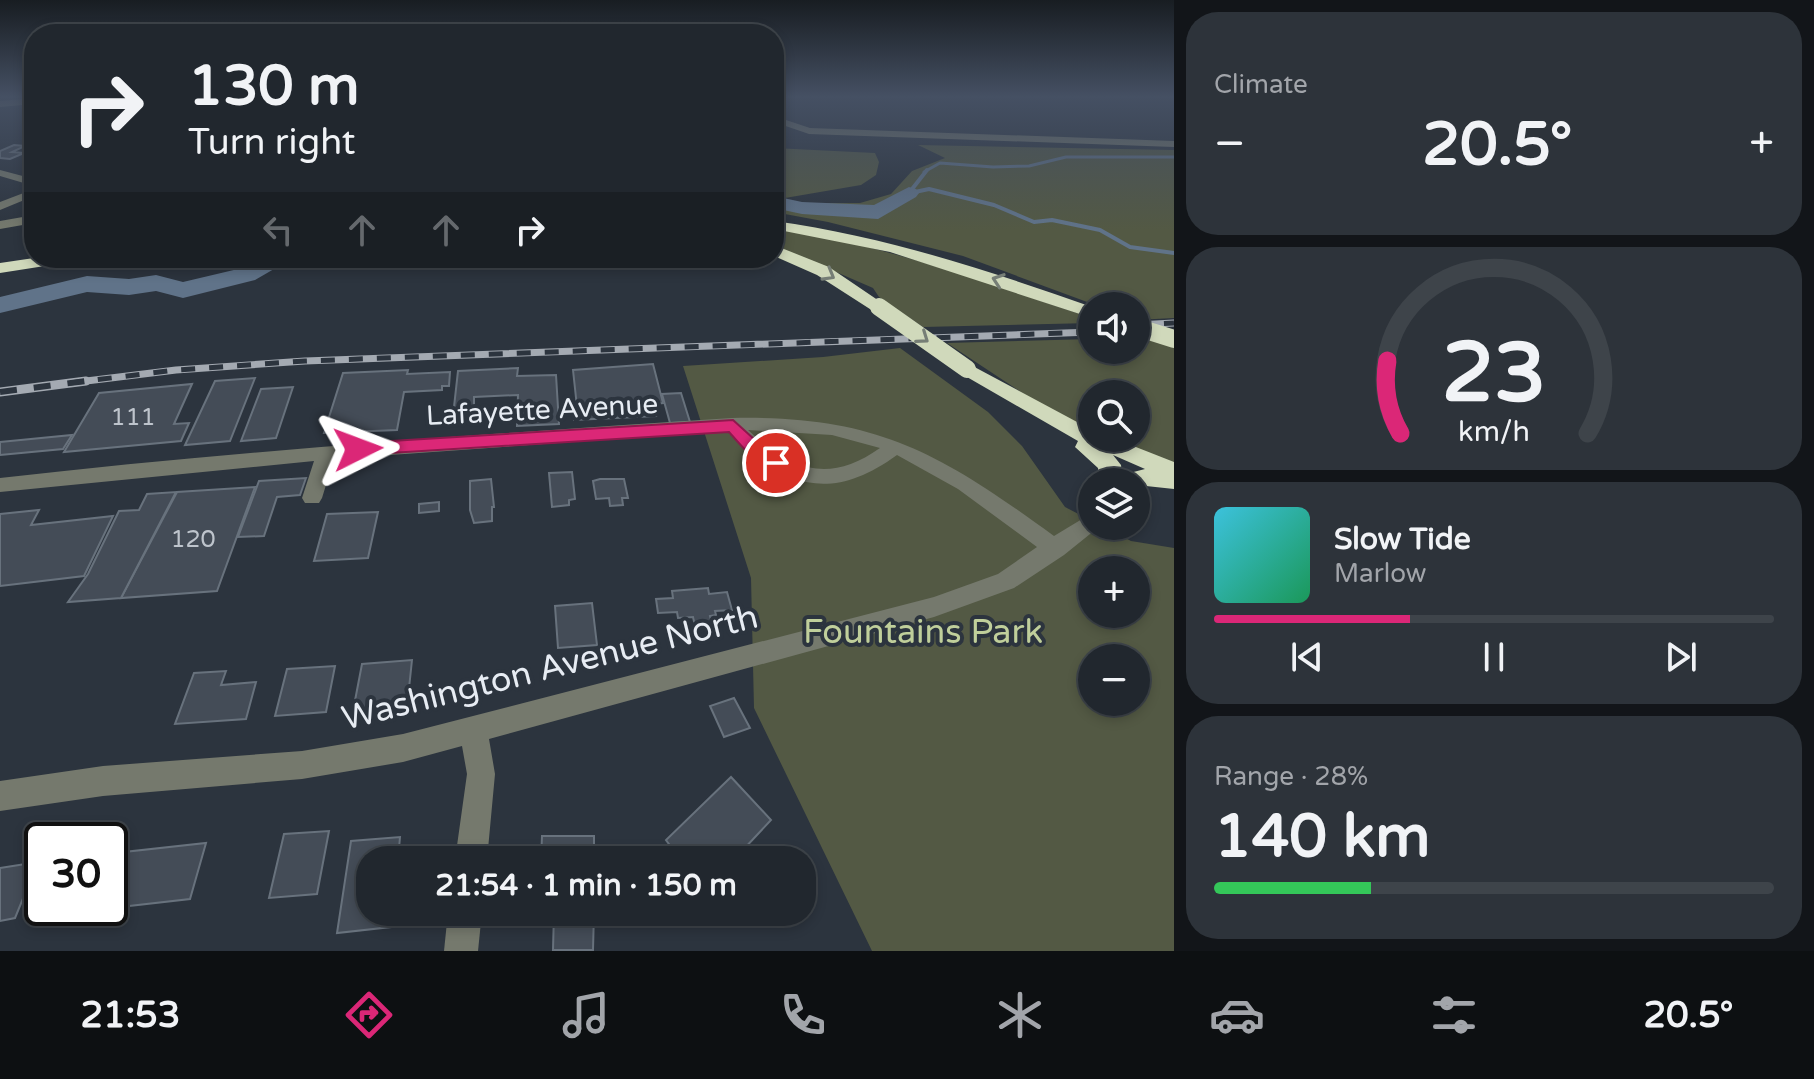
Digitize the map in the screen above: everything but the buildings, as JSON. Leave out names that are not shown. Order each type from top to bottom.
[{"type":"highway","points":[[784,227],[907,251],[1078,308]]},
{"type":"highway","points":[[784,254],[823,271],[879,307],[1044,424],[1099,455],[1110,468]]},
{"type":"highway","points":[[0,259],[24,255]]},
{"type":"highway","points":[[0,268],[24,264]]},
{"type":"highway","points":[[1150,331],[1174,339]]},
{"type":"highway","points":[[974,373],[1076,432],[1174,471]]},
{"type":"highway","points":[[1150,478],[1174,481]]},
{"type":"street","points":[[1089,141],[1174,144]]},
{"type":"street","points":[[0,173],[24,180]]},
{"type":"street","points":[[0,206],[24,198]]},
{"type":"street","points":[[17,206],[24,201]]},
{"type":"street","points":[[0,225],[24,221]]},
{"type":"street","name":"Lafayette Avenue","points":[[0,485],[327,451],[733,426],[811,425],[866,436],[941,469],[1056,549]]},
{"type":"street","points":[[733,426],[758,453],[794,473],[829,476],[854,473],[895,447]]},
{"type":"street","points":[[312,498],[327,451]]},
{"type":"street","name":"Washington Avenue North","points":[[0,796],[103,781],[302,765],[403,748],[934,607],[1006,581],[1078,532]]},
{"type":"street","points":[[473,730],[481,774],[473,846]]},
{"type":"street","points":[[461,951],[464,926]]},
{"type":"green space","points":[[918,145],[1174,150],[1174,318],[1150,319],[1150,292],[1078,292],[1078,299],[963,256],[784,214],[784,201],[860,203],[891,194],[912,171],[945,158]]},
{"type":"green space","points":[[784,148],[875,153],[879,162],[876,175],[861,185],[785,198]]},
{"type":"green space","points":[[784,230],[855,244],[935,266],[1078,313],[1078,323],[923,327],[879,297],[873,288],[784,249]]},
{"type":"green space","points":[[1150,337],[1174,344],[1174,463],[1146,452],[1150,452],[1150,380],[1078,380],[1078,424],[1048,410],[947,343],[1078,339],[1078,364],[1150,364]]},
{"type":"green space","name":"Fountains Park","points":[[900,348],[988,412],[1022,446],[1065,507],[1078,514],[1078,540],[1129,540],[1174,548],[1174,951],[872,951],[754,708],[751,578],[683,366],[823,357]]},
{"type":"waterway","points":[[927,171],[940,163],[993,167],[1029,166],[1066,157],[1174,157]]},
{"type":"waterway","points":[[909,193],[927,171]]},
{"type":"waterway","points":[[910,193],[929,189],[994,205],[1034,222],[1052,220],[1100,230],[1130,247],[1174,253]]},
{"type":"waterway","points":[[784,204],[878,212],[909,193]]},
{"type":"waterway","points":[[0,305],[87,284],[129,287],[156,283],[183,290],[246,275],[260,268]]},
{"type":"railway","points":[[1150,324],[1174,323]]},
{"type":"railway","points":[[79,382],[176,370],[305,361],[1078,333]]},
{"type":"railway","points":[[79,382],[86,381]]},
{"type":"railway","points":[[0,392],[79,382]]},
{"type":"railway","points":[[70,383],[79,382]]},
{"type":"route","points":[[358,449],[733,426],[758,453],[776,463]]}]
